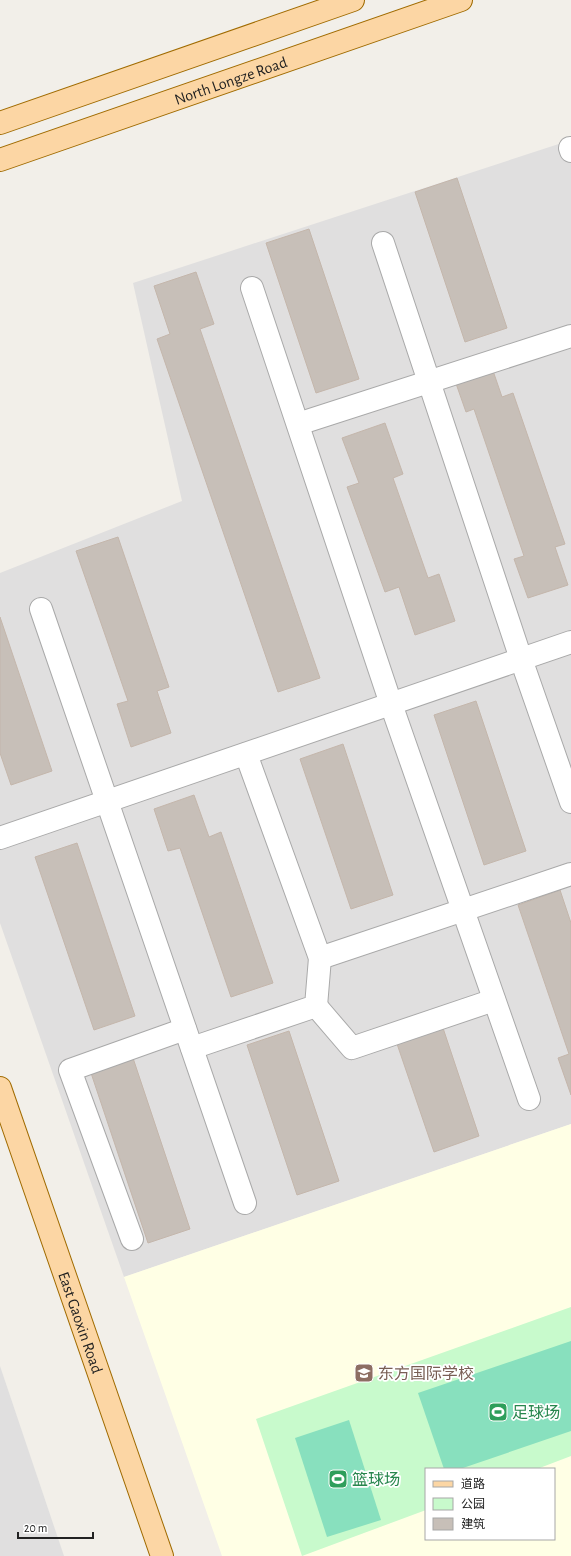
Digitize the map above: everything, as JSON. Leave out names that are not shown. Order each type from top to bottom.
[{"type":"main road","points":[[0,123],[353,0]]},
{"type":"main road","name":"North Longze Road","points":[[0,160],[461,0]]},
{"type":"main road","name":"East Gaoxin Road","points":[[0,1088],[162,1556]]},
{"type":"street","points":[[382,243],[521,660],[571,802]]},
{"type":"street","points":[[252,288],[391,704],[529,1099]]},
{"type":"street","points":[[298,424],[571,336]]},
{"type":"street","points":[[41,609],[245,1203]]},
{"type":"street","points":[[0,838],[571,642]]},
{"type":"street","points":[[246,754],[320,958],[316,1006],[352,1048],[494,1000]]},
{"type":"street","points":[[320,958],[571,874]]},
{"type":"street","points":[[132,1239],[70,1070],[316,1006]]},
{"type":"shaded area","points":[[571,140],[571,1124],[124,1277],[0,923],[0,573],[182,501],[133,283]]},
{"type":"shaded area","name":"东方国际学校","points":[[571,1124],[571,1556],[222,1556],[124,1277]]},
{"type":"shaded area","points":[[0,1366],[64,1556],[0,1556]]},
{"type":"green space","points":[[571,1307],[571,1456],[540,1468],[425,1468],[425,1510],[302,1556],[256,1419]]},
{"type":"green space","name":"足球场","points":[[571,1341],[571,1431],[463,1468],[444,1468],[418,1393]]},
{"type":"green space","name":"篮球场","points":[[349,1420],[381,1520],[327,1537],[295,1438]]},
{"type":"building","points":[[457,178],[507,328],[465,342],[415,192]]},
{"type":"building","points":[[309,229],[359,379],[316,393],[266,243]]},
{"type":"building","points":[[196,272],[214,324],[200,329],[320,678],[278,692],[157,339],[170,334],[154,286]]},
{"type":"building","points":[[490,362],[502,397],[513,393],[565,544],[555,547],[568,585],[528,598],[514,559],[524,556],[474,409],[466,412],[453,375]]},
{"type":"building","points":[[385,423],[403,474],[393,478],[428,578],[439,574],[455,621],[415,635],[399,587],[385,592],[347,487],[359,483],[342,438]]},
{"type":"building","points":[[118,537],[169,687],[157,691],[171,733],[131,747],[117,704],[128,701],[76,551]]},
{"type":"building","points":[[0,617],[52,771],[11,785],[0,753]]},
{"type":"building","points":[[476,701],[526,851],[484,865],[434,715]]},
{"type":"building","points":[[343,744],[393,895],[351,909],[300,759]]},
{"type":"building","points":[[194,795],[209,837],[221,832],[273,983],[231,997],[180,848],[168,851],[154,809]]},
{"type":"building","points":[[77,843],[135,1016],[94,1030],[35,857]]},
{"type":"building","points":[[560,890],[571,923],[571,1095],[558,1058],[569,1054],[518,905]]},
{"type":"building","points":[[441,1022],[479,1136],[434,1152],[395,1038]]},
{"type":"building","points":[[289,1031],[339,1181],[297,1195],[247,1045]]},
{"type":"building","points":[[132,1055],[190,1229],[148,1243],[90,1070]]},
{"type":"place","name":"东方国际学校","points":[[364,1373]]},
{"type":"place","name":"足球场","points":[[498,1412]]},
{"type":"place","name":"篮球场","points":[[338,1479]]}]
